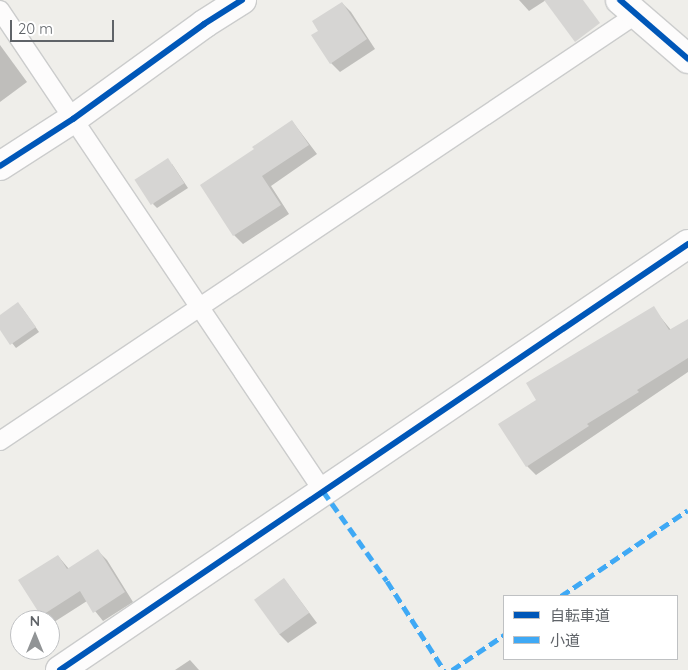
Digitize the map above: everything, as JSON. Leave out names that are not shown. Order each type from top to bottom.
[{"type":"street","points":[[0,166],[73,119],[204,24],[242,0]]},
{"type":"street","points":[[629,7],[688,59]]},
{"type":"street","points":[[60,670],[688,244]]},
{"type":"lane","points":[[0,441],[201,307],[629,7]]},
{"type":"lane","points":[[0,10],[324,491]]},
{"type":"building","points":[[544,0],[583,0],[600,23],[575,42]]},
{"type":"building","points":[[342,2],[367,39],[330,64],[311,35],[318,31],[312,21]]},
{"type":"building","points":[[292,120],[309,145],[262,176],[281,205],[233,236],[200,185],[254,149],[252,147]]},
{"type":"building","points":[[168,158],[184,183],[151,205],[134,180]]},
{"type":"building","points":[[18,302],[36,327],[10,345],[0,330],[0,315]]},
{"type":"building","points":[[654,306],[669,330],[688,319],[688,358],[637,390],[639,392],[587,424],[589,426],[526,467],[498,424],[536,400],[526,383]]},
{"type":"building","points":[[98,549],[125,592],[93,613],[80,591],[50,610],[37,610],[18,580],[58,555],[67,569]]},
{"type":"building","points":[[284,578],[309,613],[279,635],[254,600]]},
{"type":"marked path","points":[[323,491],[387,581],[444,670]]},
{"type":"marked path","points":[[562,595],[688,510]]},
{"type":"marked path","points":[[452,670],[503,636]]},
{"type":"cycle path","points":[[0,166],[73,119],[204,24],[242,0]]},
{"type":"cycle path","points":[[620,0],[688,59]]},
{"type":"cycle path","points":[[60,670],[688,244]]}]
